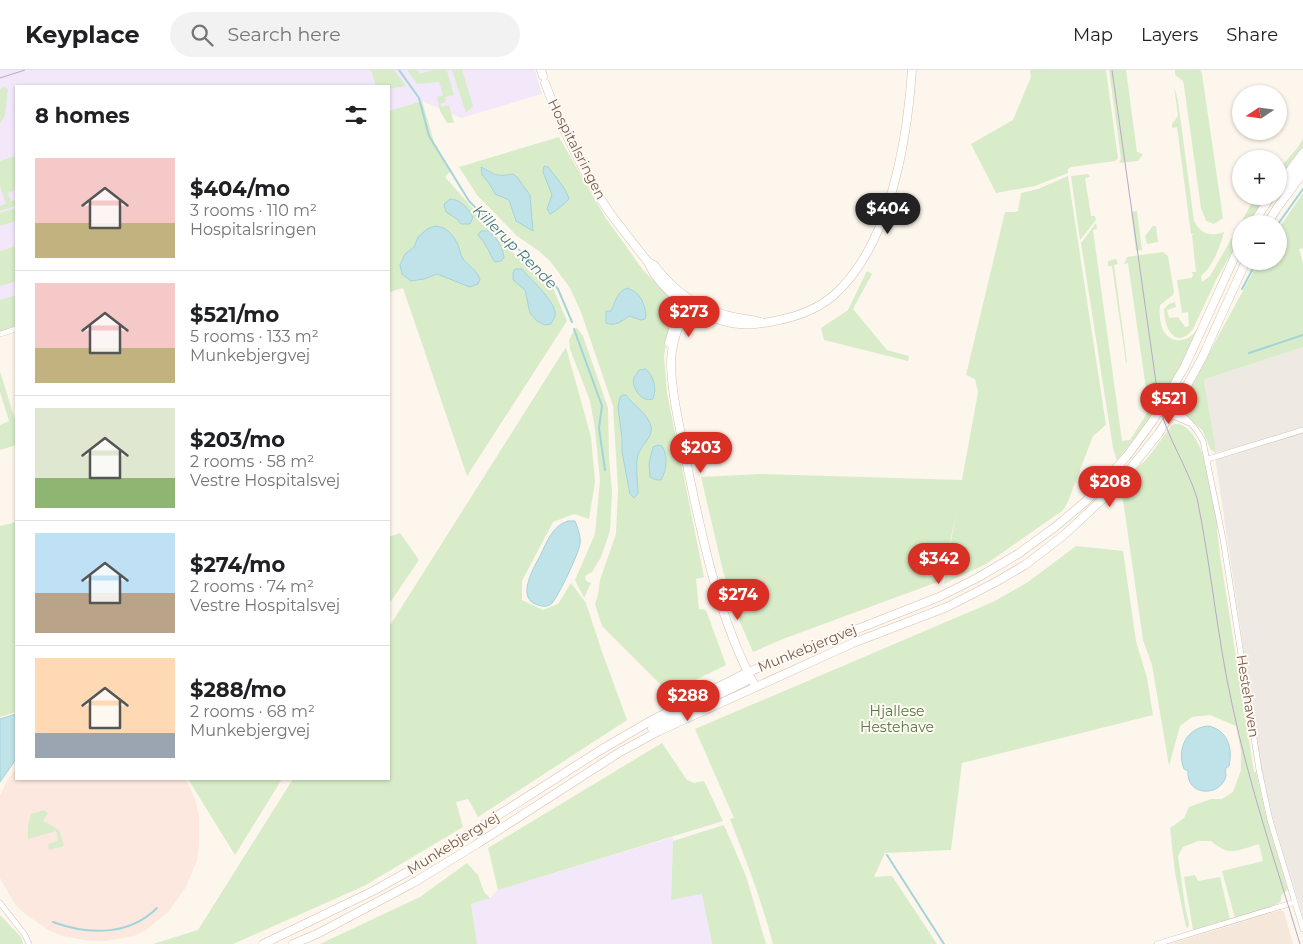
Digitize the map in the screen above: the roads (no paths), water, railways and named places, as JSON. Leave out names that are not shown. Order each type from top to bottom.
[{"type":"street","name":"Hospitalsringen","points":[[543,76],[564,131],[606,208],[648,262],[662,284],[686,302],[721,321],[753,325],[784,319],[816,307],[834,296],[861,265],[877,232],[898,170],[904,142],[912,70]]},
{"type":"street","points":[[1287,174],[1303,153]]},
{"type":"street","points":[[1277,208],[1280,196],[1303,164]]},
{"type":"street","points":[[1273,215],[1303,173]]},
{"type":"street","name":"Munkebjergvej","points":[[263,944],[330,912],[404,873],[652,720],[748,672],[939,597],[1018,554],[1086,501],[1127,456],[1163,405],[1185,366],[1232,263]]},
{"type":"street","name":"Munkebjergvej","points":[[293,944],[316,934],[413,883],[620,752],[755,686],[853,643],[947,607],[994,584],[1025,565],[1064,535],[1107,495],[1148,447],[1172,412],[1202,358],[1242,270]]},
{"type":"street","name":"Hospitalsringen","points":[[686,302],[717,312],[762,322]]},
{"type":"street","points":[[686,302],[671,358],[679,425],[711,576],[731,633],[755,686]]},
{"type":"street","points":[[672,376],[677,341],[682,324],[686,319],[696,316],[713,321],[721,321]]},
{"type":"street","points":[[0,334],[15,329]]},
{"type":"street","name":"Hestehaven","points":[[1163,405],[1191,424],[1203,441],[1208,459],[1223,539],[1259,770],[1270,820],[1303,929]]},
{"type":"street","points":[[1208,459],[1303,430]]},
{"type":"street","points":[[600,765],[610,754],[625,745],[689,709],[745,682],[748,672]]},
{"type":"street","points":[[0,902],[25,935],[29,944]]},
{"type":"street","points":[[1157,944],[1295,902]]},
{"type":"water","points":[[544,166],[548,167],[557,178],[569,199],[550,214],[547,209],[552,195],[543,172]]},
{"type":"water","points":[[481,167],[496,175],[513,174],[517,177],[530,195],[533,231],[516,221],[509,200],[495,194],[482,175]]},
{"type":"water","points":[[450,199],[460,202],[469,210],[473,217],[470,224],[461,224],[446,212],[444,204]]},
{"type":"water","points":[[435,226],[443,228],[452,234],[462,257],[480,279],[478,284],[470,287],[437,274],[411,281],[402,274],[400,265],[405,254],[414,247],[418,237],[427,229]]},
{"type":"water","points":[[481,231],[489,231],[497,240],[504,258],[501,261],[495,262],[493,260],[478,235]]},
{"type":"water","points":[[515,269],[522,269],[550,301],[555,314],[551,324],[545,325],[537,321],[530,313],[525,290],[513,280]]},
{"type":"water","points":[[627,288],[635,292],[643,302],[645,319],[641,320],[629,316],[615,324],[606,323],[606,311],[611,311],[618,295]]},
{"type":"water","points":[[646,369],[654,383],[655,391],[653,399],[649,400],[641,397],[634,386],[634,377],[639,370]]},
{"type":"water","points":[[626,395],[644,414],[651,426],[650,435],[637,459],[638,494],[634,498],[630,494],[622,452],[618,407],[620,397]]},
{"type":"water","points":[[662,446],[666,458],[665,472],[661,480],[650,477],[649,463],[653,447]]},
{"type":"water","points":[[575,521],[580,538],[579,549],[555,599],[549,605],[540,606],[531,602],[528,596],[528,582],[551,535],[562,523]]},
{"type":"water","points":[[15,714],[15,760],[0,782],[0,719]]},
{"type":"water","points":[[1209,726],[1225,736],[1228,741],[1230,759],[1223,783],[1211,791],[1204,791],[1192,786],[1188,771],[1184,769],[1181,754],[1185,740],[1189,735],[1201,727]]},
{"type":"waterway","name":"Killerup Rende","points":[[399,70],[419,98],[429,136],[469,201],[509,244],[526,254],[558,289],[572,322]]},
{"type":"waterway","points":[[1284,215],[1303,189]]},
{"type":"waterway","points":[[1242,289],[1252,270]]},
{"type":"waterway","name":"Killerup Rende","points":[[574,329],[602,406],[599,428],[605,470]]},
{"type":"waterway","points":[[1249,353],[1303,335]]},
{"type":"waterway","points":[[887,855],[944,944]]},
{"type":"waterway","points":[[53,922],[80,929],[108,930],[134,924],[157,908]]},
{"type":"tram line","points":[[0,78],[25,70]]},
{"type":"tram line","points":[[1112,70],[1159,404],[1167,429],[1197,498],[1222,653],[1239,734],[1263,824],[1300,944]]},
{"type":"park label","name":"Hjallese Hestehave","points":[[897,720]]}]
